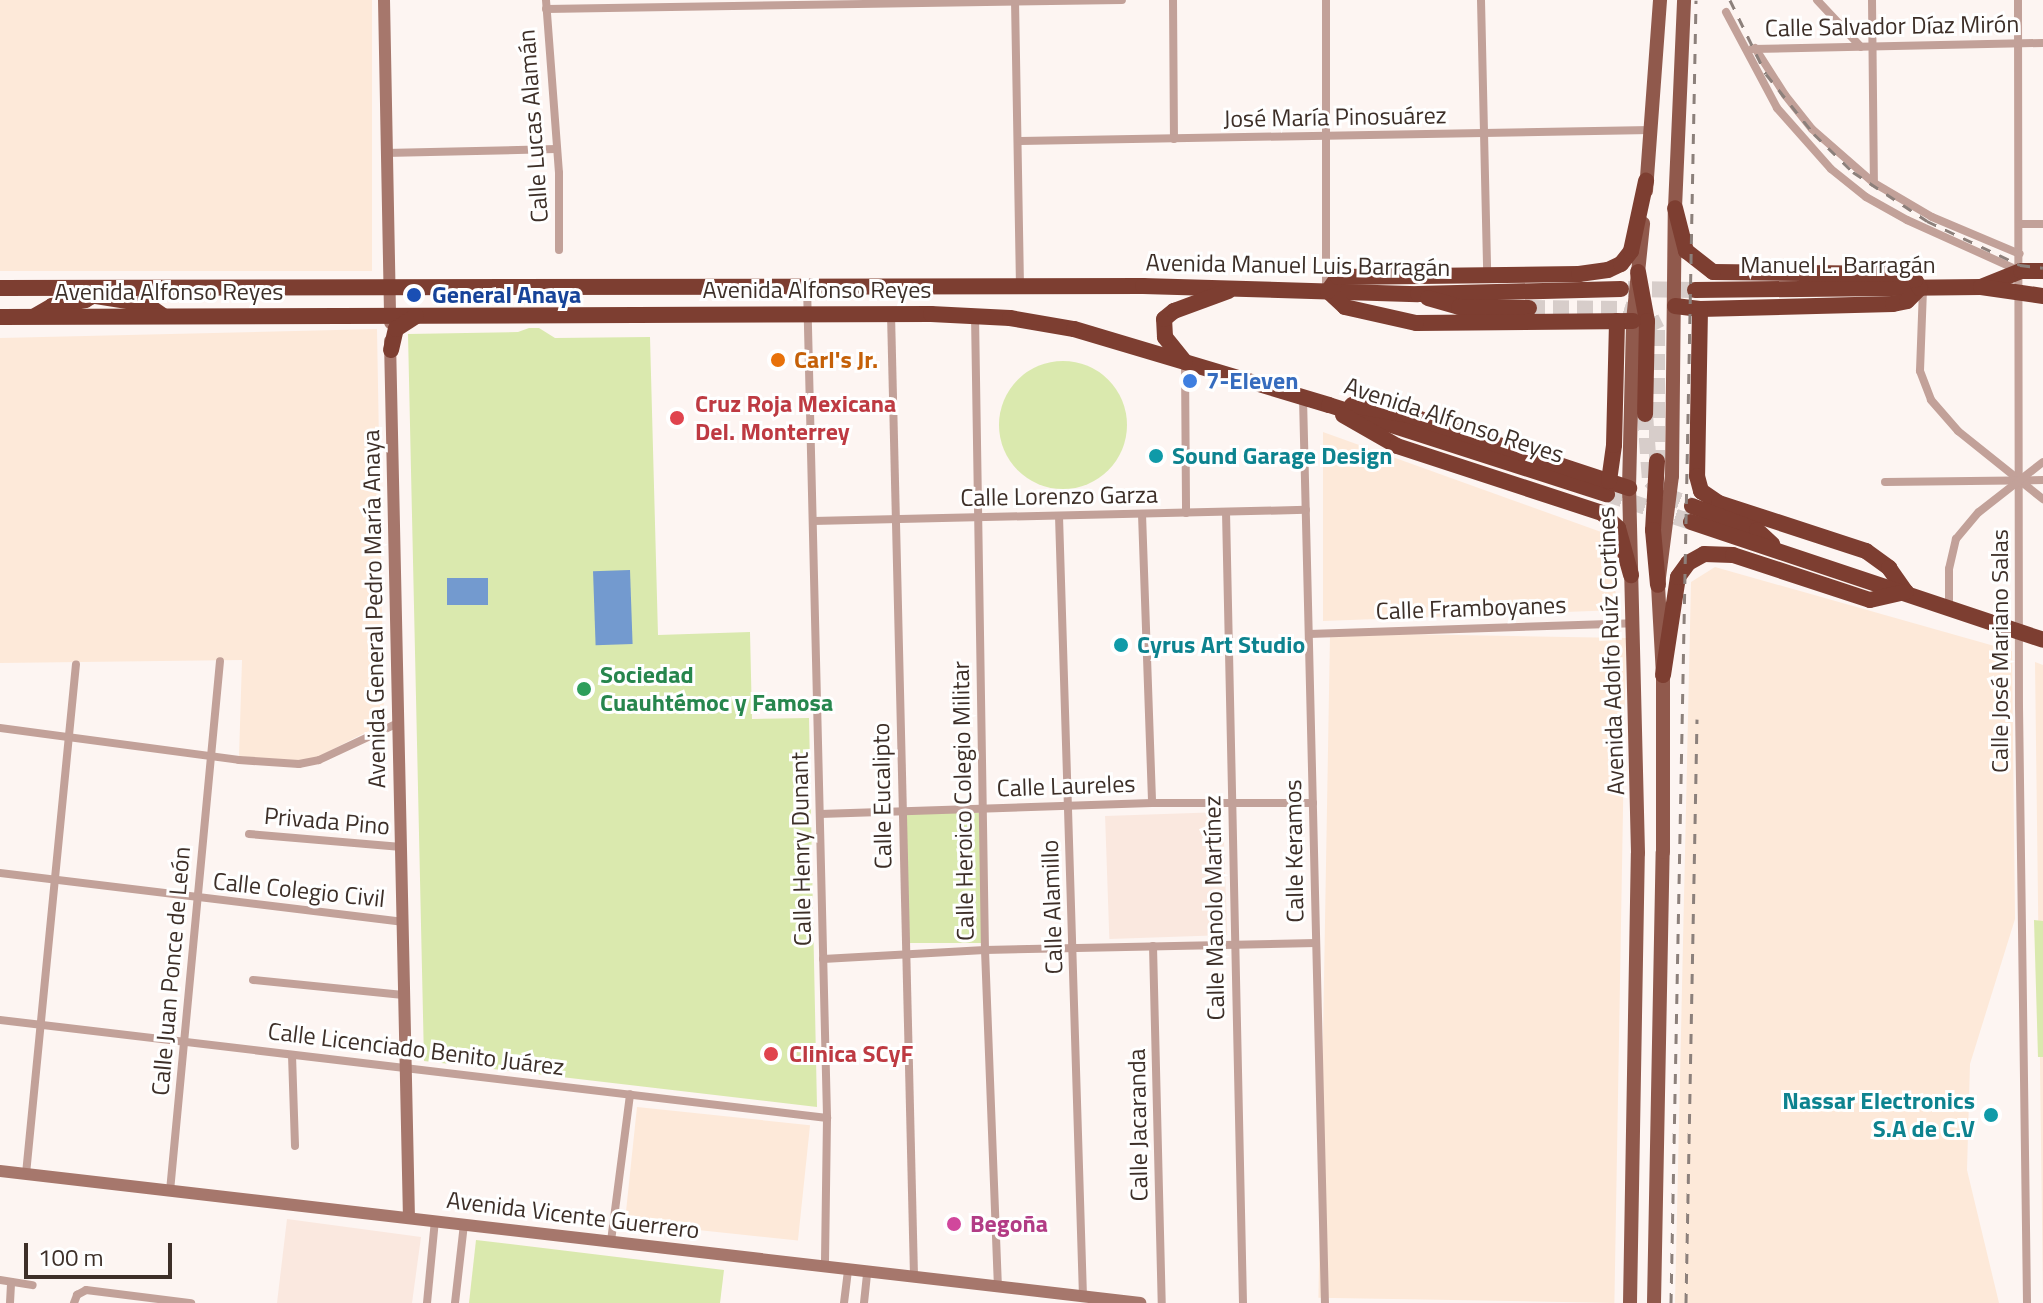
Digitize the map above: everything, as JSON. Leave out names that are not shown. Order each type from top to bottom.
[{"type":"highway","points":[[1608,487],[1625,321],[1416,323],[1345,307],[1327,291],[1338,277],[1596,273],[1621,264],[1635,238],[1639,202],[1646,181]]},
{"type":"highway","points":[[1675,208],[1686,251],[1713,272],[1903,274],[1922,288],[1907,301],[1893,304],[1700,309],[1675,306]]},
{"type":"highway","name":"Manuel L. Barragán","points":[[1981,287],[2021,263],[2043,271]]},
{"type":"highway","points":[[1638,272],[1647,321],[1645,414]]},
{"type":"highway","name":"Avenida Manuel Luis Barragán","points":[[974,286],[1237,287],[1418,294],[1621,289]]},
{"type":"highway","name":"Avenida Alfonso Reyes","points":[[0,288],[974,286]]},
{"type":"highway","points":[[1185,362],[1165,337],[1164,319],[1174,311],[1237,287]]},
{"type":"highway","name":"Manuel L. Barragán","points":[[1695,290],[1981,287],[2043,296]]},
{"type":"highway","points":[[33,317],[52,306],[96,290],[146,304],[164,316]]},
{"type":"highway","points":[[1418,294],[1459,307],[1529,308]]},
{"type":"highway","points":[[1700,309],[1697,476],[1701,491],[1719,503],[1866,551],[1889,568],[1906,592]]},
{"type":"highway","points":[[391,350],[400,325],[426,314]]},
{"type":"highway","name":"Avenida Alfonso Reyes","points":[[0,317],[975,314],[1074,329],[1329,405]]},
{"type":"highway","points":[[1329,405],[1369,406],[1408,415],[1608,487],[1629,488]]},
{"type":"highway","points":[[1329,405],[1397,446],[1602,513],[1618,528],[1631,575]]},
{"type":"highway","points":[[1657,461],[1653,530],[1658,585]]},
{"type":"highway","points":[[1691,514],[1757,530],[1775,548],[2043,640]]},
{"type":"highway","points":[[1663,675],[1678,577],[1688,563],[1704,554],[1733,555],[1870,600],[1906,592]]},
{"type":"main road","name":"Avenida Adolfo Ruíz Cortines","points":[[1630,1303],[1638,853],[1625,321],[1638,272],[1660,0]]},
{"type":"main road","name":"Avenida Adolfo Ruíz Cortines","points":[[1654,1303],[1663,675],[1658,585],[1672,476],[1675,208],[1684,0]]},
{"type":"street","name":"Avenida General Pedro María Anaya","points":[[384,0],[384,153],[409,1218]]},
{"type":"street","points":[[546,4],[1122,0]]},
{"type":"street","points":[[1173,0],[1174,139]]},
{"type":"street","points":[[1326,0],[1327,291]]},
{"type":"street","points":[[1481,0],[1487,274]]},
{"type":"street","points":[[1817,0],[1861,47]]},
{"type":"street","points":[[1872,0],[1874,183]]},
{"type":"street","name":"Calle José Mariano Salas","points":[[2018,0],[2021,263],[2019,632],[2027,1303]]},
{"type":"street","points":[[1015,1],[1020,141],[1020,286]]},
{"type":"street","name":"Calle Lucas Alamán","points":[[546,4],[559,250]]},
{"type":"street","points":[[1726,12],[1743,49],[1790,125],[1848,183],[1907,220],[2021,263]]},
{"type":"street","name":"Calle Salvador Díaz Mirón","points":[[1743,49],[2043,43]]},
{"type":"street","points":[[1755,48],[1785,95],[1812,129],[1874,183],[2021,263]]},
{"type":"street","name":"José María Pinosuárez","points":[[1020,141],[1651,130]]},
{"type":"street","points":[[384,153],[556,149]]},
{"type":"street","points":[[2020,224],[2043,224]]},
{"type":"street","name":"Calle Henry Dunant","points":[[807,286],[827,1118],[825,1268]]},
{"type":"street","points":[[1922,288],[1919,351],[1923,386],[1942,415],[1958,431],[2043,499]]},
{"type":"street","name":"Calle Eucalipto","points":[[891,314],[914,1277]]},
{"type":"street","name":"Calle Heroico Colegio Militar","points":[[975,314],[985,950],[998,1286]]},
{"type":"street","points":[[1185,362],[1186,513]]},
{"type":"street","name":"Calle Keramos","points":[[1303,398],[1325,1303]]},
{"type":"street","points":[[1949,608],[1949,569],[1956,539],[1979,512],[2043,462]]},
{"type":"street","points":[[1885,482],[2043,480]]},
{"type":"street","name":"Calle Lorenzo Garza","points":[[813,521],[1306,510]]},
{"type":"street","name":"Calle Manolo Martínez","points":[[1226,512],[1243,1303]]},
{"type":"street","points":[[1142,514],[1152,803]]},
{"type":"street","name":"Calle Alamillo","points":[[1059,516],[1083,1297]]},
{"type":"street","name":"Calle Framboyanes","points":[[1309,634],[1633,623]]},
{"type":"street","name":"Calle Juan Ponce de León","points":[[170,1191],[220,661]]},
{"type":"street","points":[[26,1174],[52,879],[76,664]]},
{"type":"street","points":[[0,728],[270,763],[312,762],[398,723]]},
{"type":"street","name":"Calle Laureles","points":[[820,814],[1152,803],[1313,803]]},
{"type":"street","name":"Privada Pino","points":[[249,834],[401,847]]},
{"type":"street","name":"Calle Colegio Civil","points":[[0,873],[402,922]]},
{"type":"street","points":[[823,959],[985,950],[1316,943]]},
{"type":"street","name":"Calle Jacaranda","points":[[1153,946],[1162,1303]]},
{"type":"street","points":[[253,980],[403,995]]},
{"type":"street","name":"Calle Licenciado Benito Juárez","points":[[0,1020],[827,1118]]},
{"type":"street","points":[[292,1055],[295,1146]]},
{"type":"street","points":[[611,1241],[630,1094]]},
{"type":"street","name":"Avenida Vicente Guerrero","points":[[0,1171],[1140,1303]]},
{"type":"street","points":[[427,1303],[435,1220]]},
{"type":"street","points":[[455,1303],[464,1224]]},
{"type":"street","points":[[844,1303],[848,1269]]},
{"type":"street","points":[[864,1303],[867,1272]]},
{"type":"street","points":[[0,1280],[33,1285]]},
{"type":"street","points":[[10,1303],[11,1282]]},
{"type":"street","points":[[74,1301],[86,1290],[143,1300],[191,1303]]},
{"type":"shaded area","points":[[0,0],[372,0],[372,271],[0,271]]},
{"type":"shaded area","points":[[377,329],[384,723],[310,761],[239,757],[242,660],[0,663],[0,338]]},
{"type":"shaded area","points":[[1323,432],[1604,533],[1619,610],[1323,621]]},
{"type":"shaded area","points":[[1715,567],[2012,651],[2015,919],[1970,1064],[1967,1170],[1999,1303],[1675,1303],[1691,582]]},
{"type":"shaded area","points":[[1330,633],[1626,638],[1614,1303],[1318,1298]]},
{"type":"shaded area","points":[[2035,662],[2043,665],[2043,1303]]},
{"type":"shaded area","points":[[1223,812],[1227,935],[1109,939],[1105,816]]},
{"type":"shaded area","points":[[637,1107],[810,1125],[798,1241],[625,1222]]},
{"type":"shaded area","points":[[287,1219],[421,1237],[412,1303],[277,1303]]},
{"type":"green space","name":"Sociedad Cuauhtémoc y Famosa","points":[[539,328],[555,338],[650,337],[658,635],[750,632],[752,719],[809,718],[817,1107],[424,1061],[408,334],[518,332]]},
{"type":"green space","points":[[1063,361],[1087,366],[1108,380],[1122,401],[1127,425],[1122,449],[1108,470],[1087,484],[1063,489],[1039,484],[1018,470],[1004,449],[999,425],[1004,401],[1018,380],[1039,366]]},
{"type":"green space","points":[[906,813],[981,813],[981,943],[906,943]]},
{"type":"green space","points":[[2034,920],[2043,921],[2043,1057],[2038,1057]]},
{"type":"green space","points":[[476,1240],[724,1270],[720,1303],[469,1303]]},
{"type":"water","points":[[630,570],[633,644],[596,645],[593,571]]},
{"type":"water","points":[[447,578],[488,578],[488,605],[447,605]]},
{"type":"tunnel","points":[[1628,289],[1695,290]]},
{"type":"tunnel","points":[[1529,308],[1624,309],[1651,318],[1657,330],[1657,461]]},
{"type":"tunnel","points":[[1645,414],[1650,480],[1665,495],[1692,506]]},
{"type":"tunnel","points":[[1607,494],[1691,522]]},
{"type":"railway","points":[[1671,1303],[1696,0]]},
{"type":"railway","points":[[1730,0],[1766,74],[1814,134],[1853,172],[1927,221],[2020,265],[2043,268]]},
{"type":"railway","points":[[1686,1303],[1697,719]]},
{"type":"place","name":"General Anaya","points":[[414,295]]},
{"type":"place","name":"Carl's Jr.","points":[[778,360]]},
{"type":"place","name":"7-Eleven","points":[[1190,381]]},
{"type":"place","name":"Cruz Roja Mexicana Del. Monterrey","points":[[677,418]]},
{"type":"place","name":"Sound Garage Design","points":[[1156,456]]},
{"type":"place","name":"Cyrus Art Studio","points":[[1121,645]]},
{"type":"place","name":"Sociedad Cuauhtémoc y Famosa","points":[[584,689]]},
{"type":"place","name":"Clinica SCyF","points":[[771,1054]]},
{"type":"place","name":"Nassar Electronics S.A de C.V","points":[[1991,1115]]},
{"type":"place","name":"Begoña","points":[[954,1224]]}]
